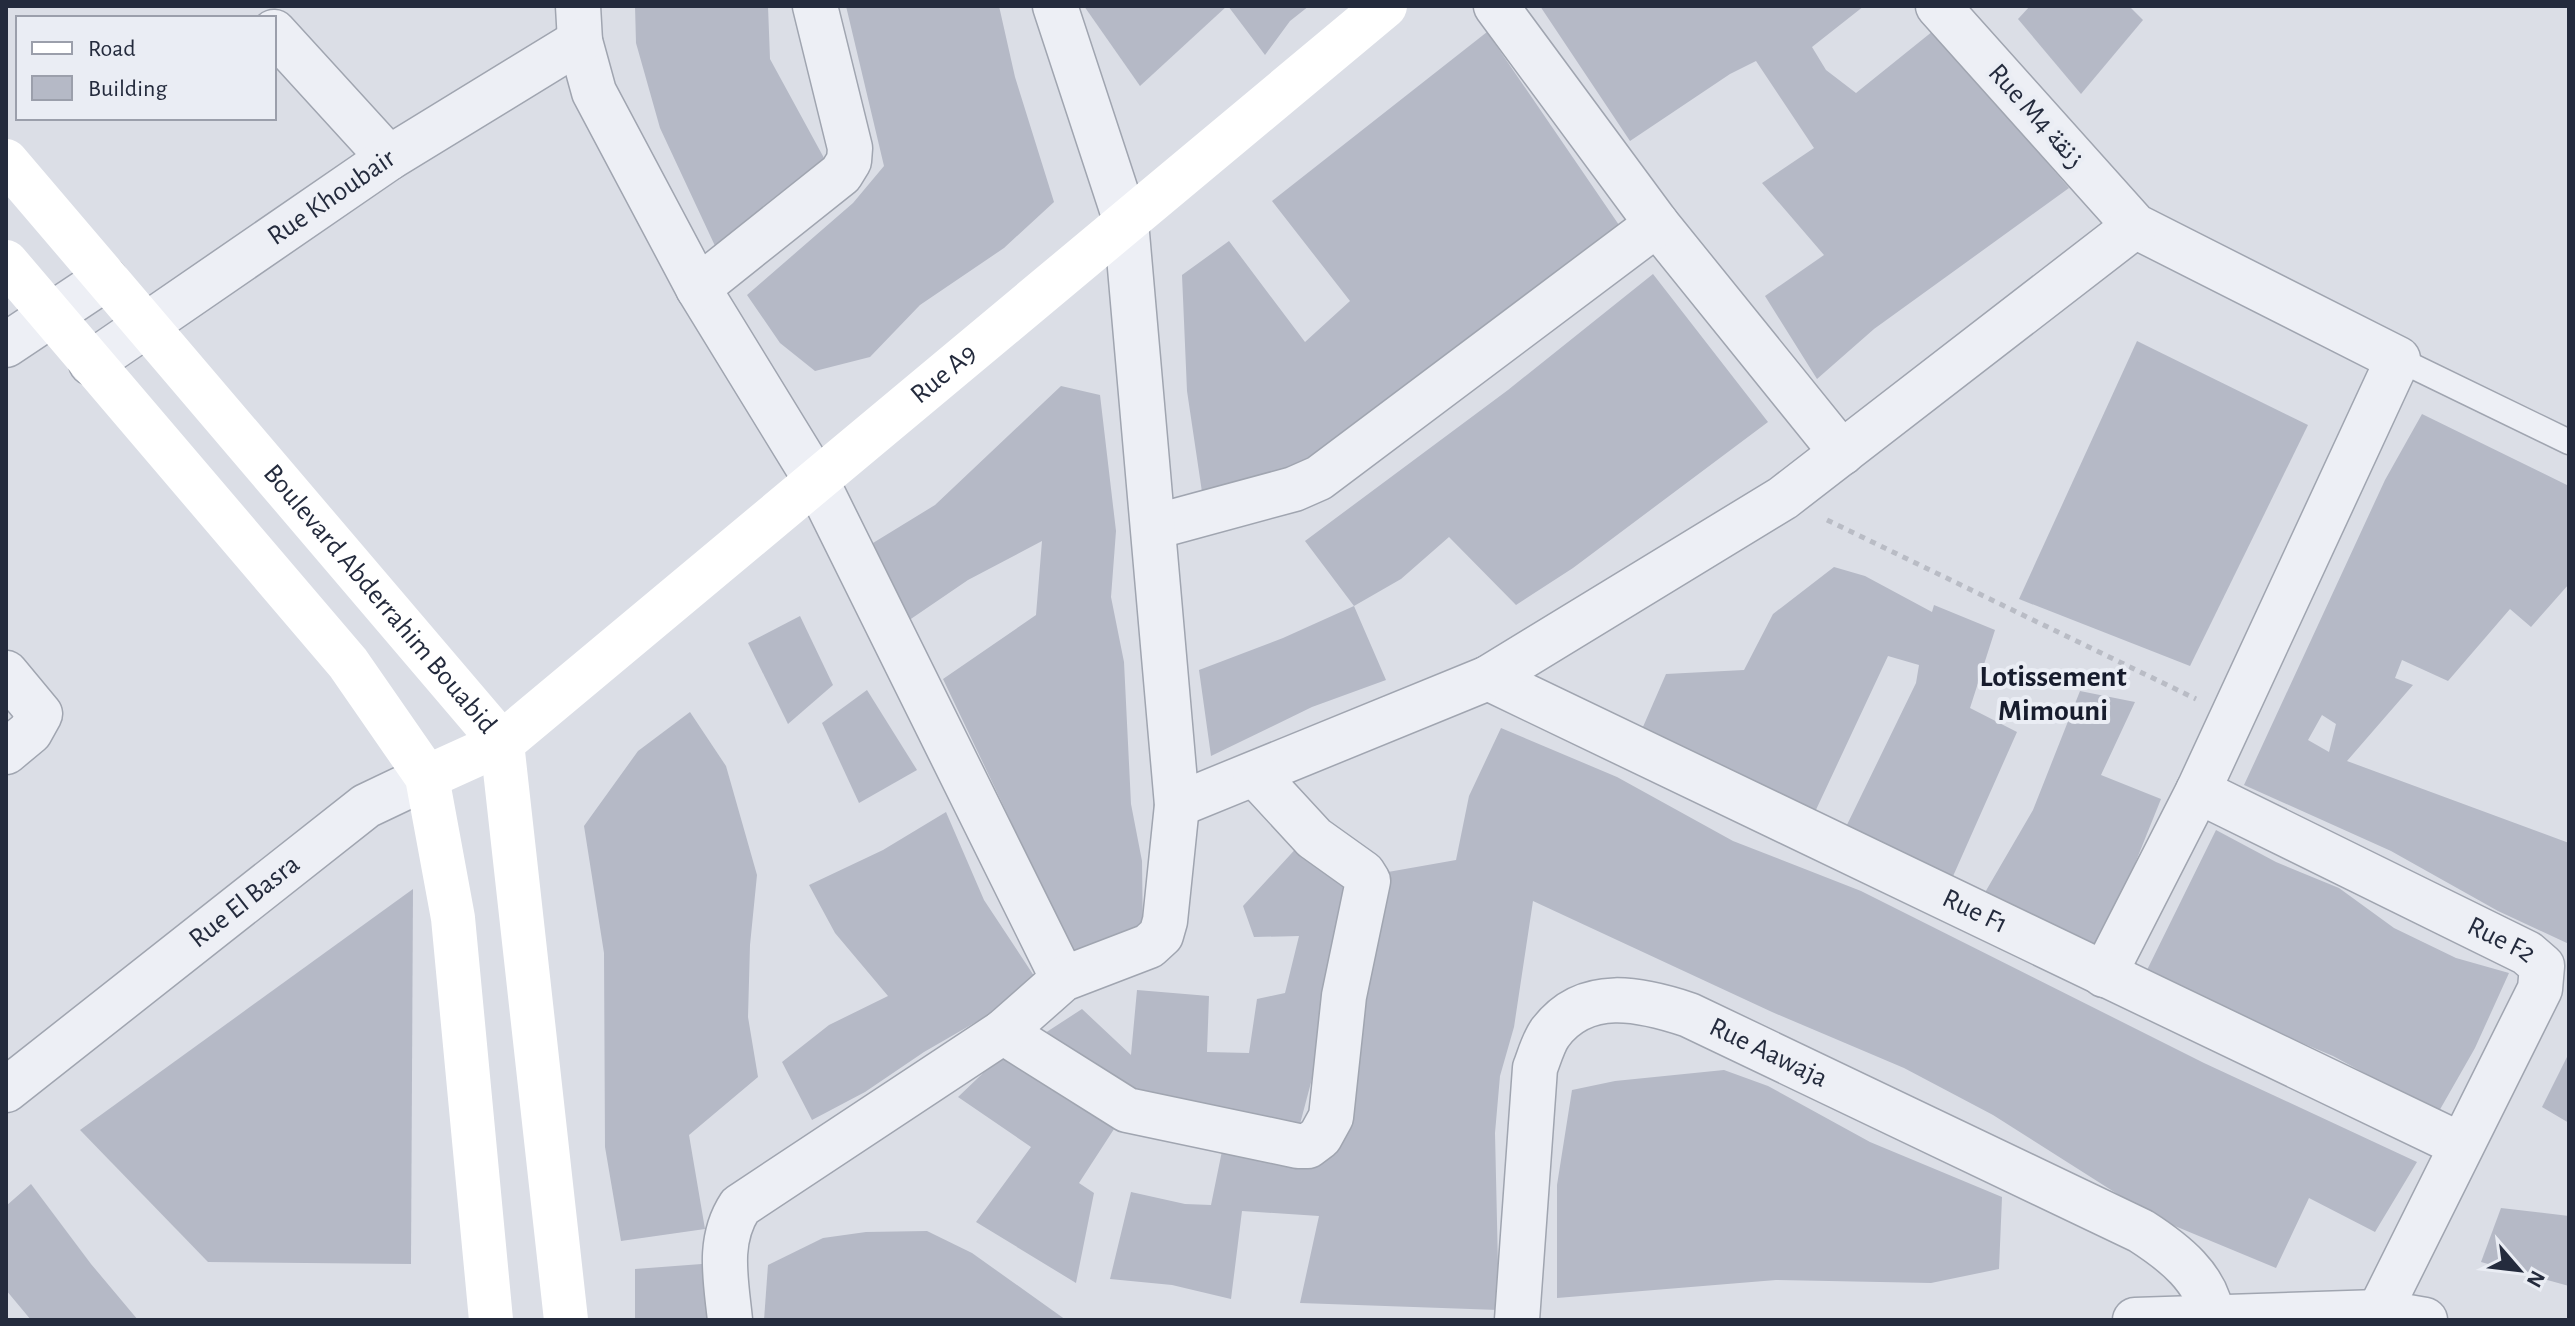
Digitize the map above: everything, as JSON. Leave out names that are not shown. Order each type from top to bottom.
[{"type":"main road","name":"Rue A9","points":[[502,743],[1385,6]]},
{"type":"main road","name":"Boulevard Abderrahim Bouabid","points":[[6,161],[502,743],[566,1320]]},
{"type":"main road","points":[[6,262],[348,663],[427,777],[453,918],[491,1320]]},
{"type":"main road","name":"Rue El Basra","points":[[427,777],[502,743]]},
{"type":"street","points":[[698,288],[841,174],[849,161],[850,148],[815,6]]},
{"type":"street","points":[[730,1320],[724,1247],[728,1224],[740,1206],[1003,1032],[1063,979],[1149,946],[1161,935],[1177,805],[1126,222],[1055,6]]},
{"type":"street","points":[[1496,6],[1657,224],[1842,453]]},
{"type":"street","name":"Rue M4 زنقة","points":[[1938,6],[2135,226]]},
{"type":"street","points":[[579,23],[594,92],[698,288],[817,482],[1063,979]]},
{"type":"street","name":"Rue Khoubair","points":[[91,363],[579,23]]},
{"type":"street","points":[[276,34],[389,158]]},
{"type":"street","points":[[1154,527],[1294,489],[1319,478],[1657,224]]},
{"type":"street","points":[[1177,805],[1488,678],[1783,498],[2135,226],[2398,359],[2198,791],[2104,975]]},
{"type":"street","points":[[6,345],[105,279]]},
{"type":"street","points":[[6,673],[40,714],[30,732],[6,752]]},
{"type":"street","name":"Rue F1","points":[[1488,678],[2461,1145]]},
{"type":"street","points":[[1003,1032],[1127,1110],[1298,1146],[1308,1146],[1320,1137],[1331,1117],[1344,996],[1368,881],[1314,838],[1255,774]]},
{"type":"street","name":"Rue El Basra","points":[[6,1090],[366,806],[427,777]]},
{"type":"street","name":"Rue F2","points":[[2198,791],[2527,953],[2542,966],[2540,989],[2379,1312]]},
{"type":"street","name":"Rue Aawaja","points":[[1517,1320],[1535,1068],[1549,1034],[1575,1009],[1606,1000],[1647,1001],[1689,1015],[2141,1231],[2186,1265],[2204,1291],[2212,1318]]},
{"type":"street","points":[[2135,1320],[2379,1312],[2425,1320]]},
{"type":"lane","points":[[2398,359],[2569,442]]},
{"type":"path","points":[[1783,498],[2233,717]]},
{"type":"building","points":[[635,6],[768,6],[770,59],[830,169],[723,263],[660,128],[636,43]]},
{"type":"building","points":[[846,6],[999,6],[1015,77],[1054,202],[1004,248],[920,305],[870,357],[815,371],[780,343],[747,295],[853,203],[884,166]]},
{"type":"building","points":[[1084,6],[1227,6],[1140,86]]},
{"type":"building","points":[[1228,6],[1309,6],[1290,21],[1265,55]]},
{"type":"building","points":[[1540,6],[1864,6],[1812,47],[1826,70],[1856,93],[1933,31],[2069,188],[1874,329],[1817,379],[1765,296],[1824,255],[1762,183],[1814,148],[1756,61],[1730,74],[1630,141]]},
{"type":"building","points":[[2030,6],[2129,6],[2143,20],[2081,94],[2018,19]]},
{"type":"building","points":[[1487,32],[1619,225],[1361,423],[1295,466],[1202,492],[1187,391],[1182,275],[1229,241],[1305,342],[1350,301],[1272,201]]},
{"type":"building","points":[[1653,274],[1768,422],[1573,568],[1516,605],[1449,537],[1401,579],[1354,606],[1305,541],[1508,390]]},
{"type":"building","points":[[2137,341],[2308,425],[2190,666],[2019,599]]},
{"type":"building","points":[[1061,386],[1100,395],[1116,531],[1111,597],[1124,662],[1131,804],[1142,861],[1143,938],[1073,967],[1036,893],[1026,853],[943,679],[1036,615],[1042,541],[968,580],[902,625],[873,543],[935,505]]},
{"type":"building","points":[[2422,414],[2569,486],[2569,584],[2531,627],[2510,609],[2448,681],[2402,660],[2395,678],[2413,685],[2347,761],[2569,843],[2569,944],[2498,911],[2391,851],[2244,785],[2385,480]],"holes":[[[2322,715],[2336,724],[2329,752],[2308,740]]]},
{"type":"building","points":[[1834,567],[1865,576],[1932,612],[1934,605],[1995,630],[1970,708],[2017,732],[1950,883],[1843,833],[1916,683],[1919,665],[1888,656],[1814,814],[1639,736],[1666,674],[1744,670],[1773,614]]},
{"type":"building","points":[[1354,606],[1386,680],[1312,707],[1211,756],[1199,670],[1283,638]]},
{"type":"building","points":[[800,616],[833,685],[788,724],[748,643]]},
{"type":"building","points":[[867,690],[917,770],[859,803],[822,723]]},
{"type":"building","points":[[2080,691],[2135,702],[2101,775],[2161,799],[2132,871],[2093,950],[1980,901],[2033,810]]},
{"type":"building","points":[[690,712],[726,766],[757,875],[750,945],[748,1017],[758,1077],[689,1135],[705,1229],[621,1241],[605,1147],[604,953],[584,826],[638,751]]},
{"type":"building","points":[[1501,728],[1617,777],[1733,841],[1861,891],[2204,1063],[2417,1162],[2375,1232],[2309,1198],[2276,1268],[2170,1224],[1993,1115],[1904,1068],[1772,1012],[1533,901],[1514,1027],[1500,1076],[1495,1133],[1499,1310],[1300,1303],[1319,1216],[1242,1211],[1231,1299],[1172,1285],[1110,1279],[1131,1192],[1185,1204],[1211,1205],[1223,1146],[1329,1157],[1364,953],[1388,872],[1456,860],[1469,796]]},
{"type":"building","points":[[946,812],[984,900],[1040,985],[924,1052],[865,1092],[812,1120],[782,1062],[829,1025],[888,996],[835,933],[809,885],[883,850]]},
{"type":"building","points":[[2216,830],[2276,862],[2339,888],[2394,928],[2456,958],[2509,973],[2475,1048],[2438,1113],[2333,1056],[2210,1004],[2146,972]]},
{"type":"building","points":[[1301,843],[1363,886],[1295,1143],[1127,1101],[1042,1035],[1082,1009],[1131,1055],[1137,990],[1209,996],[1207,1052],[1249,1053],[1257,999],[1285,993],[1299,936],[1254,937],[1243,906]]},
{"type":"building","points":[[413,889],[411,1264],[208,1262],[80,1130]]},
{"type":"building","points":[[2569,1053],[2569,1123],[2542,1107]]},
{"type":"building","points":[[1001,1056],[1069,1101],[1116,1126],[1079,1183],[1094,1193],[1076,1283],[976,1222],[1031,1147],[958,1097]]},
{"type":"building","points":[[1724,1070],[1768,1086],[1870,1142],[2002,1197],[1999,1269],[1931,1283],[1776,1280],[1557,1298],[1557,1185],[1572,1090],[1615,1081]]},
{"type":"building","points":[[31,1184],[138,1320],[31,1320],[6,1290],[6,1206]]},
{"type":"building","points":[[2501,1208],[2569,1216],[2569,1286],[2481,1262]]},
{"type":"building","points":[[927,1231],[972,1253],[1066,1320],[764,1320],[768,1265],[823,1238],[866,1232]]},
{"type":"building","points":[[715,1263],[718,1320],[635,1320],[635,1269]]},
{"type":"district","name":"Lotissement Mimouni","points":[[2053,694]]}]
